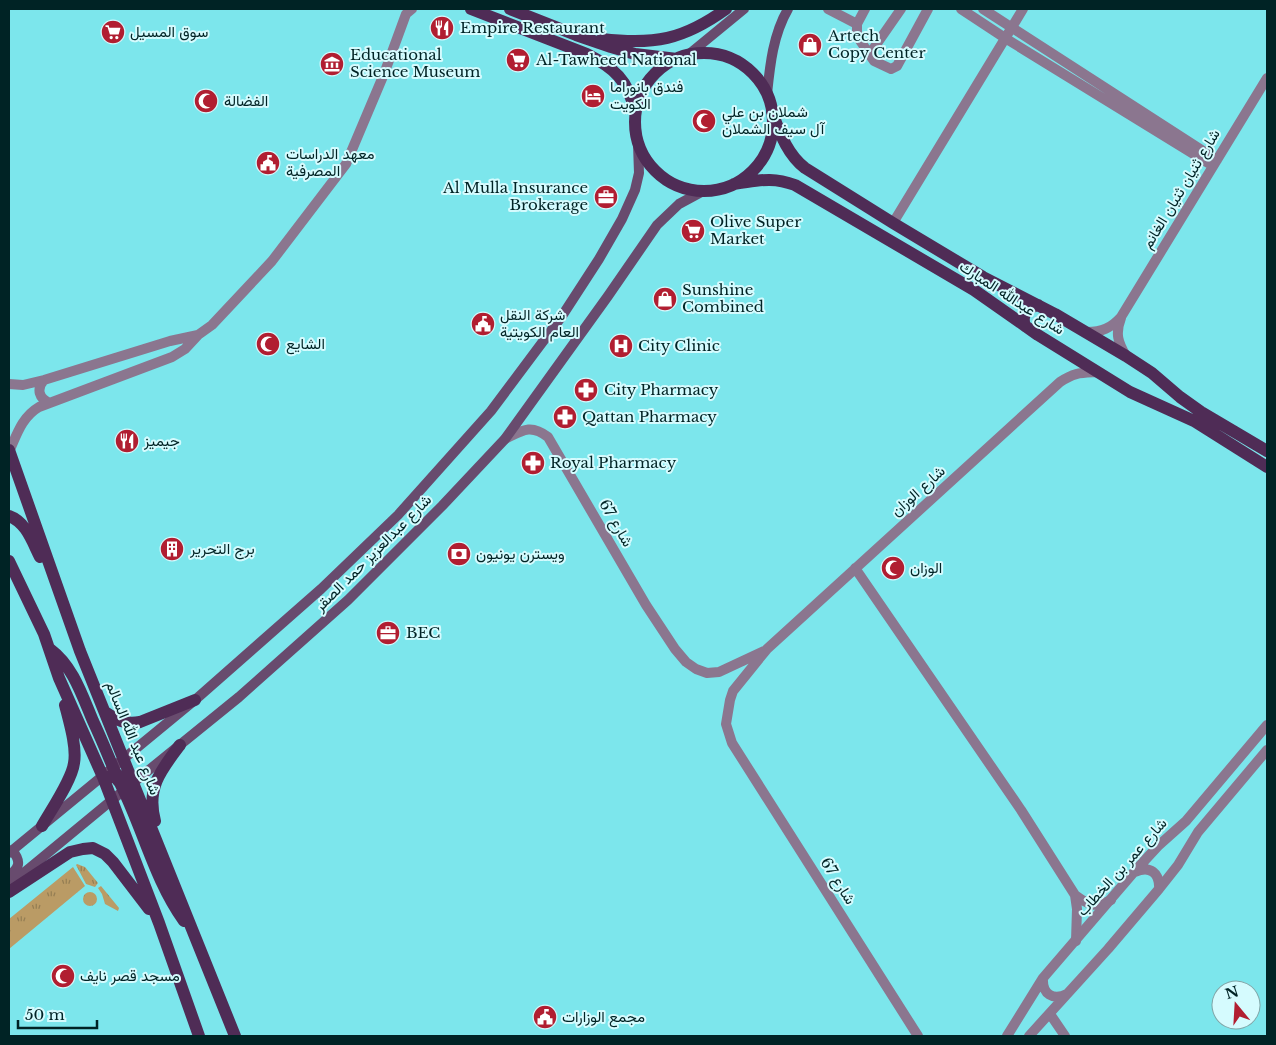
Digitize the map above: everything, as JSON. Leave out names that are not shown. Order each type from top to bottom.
[{"type":"main road","points":[[470,9],[587,54],[603,63],[616,73],[625,84],[635,113]]},
{"type":"main road","points":[[510,9],[576,35],[635,54],[682,57],[702,53],[716,54],[736,61],[747,68],[756,77],[767,94],[772,112],[770,144],[763,158],[750,173],[734,184],[719,189],[703,191],[682,188],[667,181],[652,168],[638,144],[635,128],[636,106],[651,77],[667,64],[682,57],[744,9]]},
{"type":"main road","points":[[576,35],[637,41],[667,38],[693,30],[726,9]]},
{"type":"main road","points":[[767,94],[770,63],[775,43],[788,9]]},
{"type":"main road","name":"شارع عبدالله المبارك","points":[[772,112],[785,145],[798,162],[893,223],[983,277],[1087,332],[1126,356],[1152,373],[1201,412],[1267,452]]},
{"type":"main road","name":"شارع عبدالعزيز حمد الصقر","points":[[11,852],[195,700],[321,589],[398,515],[491,412],[562,316],[622,219],[635,190],[638,172],[638,144]]},
{"type":"main road","name":"شارع عبدالله المبارك","points":[[734,184],[768,179],[795,185],[974,290],[1025,326],[1138,396],[1194,421],[1267,467]]},
{"type":"main road","name":"شارع عبدالعزيز حمد الصقر","points":[[9,885],[240,697],[336,612],[442,506],[505,439],[657,225],[679,204],[703,191]]},
{"type":"main road","points":[[1025,326],[1026,312],[1031,307],[1038,305]]},
{"type":"main road","points":[[1138,396],[1147,394],[1153,387],[1152,373]]},
{"type":"main road","name":"شارع عبد الله السالم","points":[[9,451],[80,651],[124,759],[129,786],[168,870],[235,1036]]},
{"type":"main road","points":[[9,516],[21,522],[29,536],[46,569],[80,651]]},
{"type":"main road","points":[[9,561],[44,634],[59,678],[103,777],[200,1036]]},
{"type":"main road","points":[[49,648],[58,654],[75,679],[114,768],[121,780],[128,783],[168,896],[194,933]]},
{"type":"main road","points":[[42,826],[72,773],[75,761],[59,678]]},
{"type":"main road","points":[[105,712],[122,722],[140,722],[195,700]]},
{"type":"main road","points":[[168,870],[154,815],[152,796],[158,777],[180,745]]},
{"type":"main road","points":[[103,777],[112,776],[129,786]]},
{"type":"main road","points":[[9,892],[70,852],[92,848],[105,854],[113,862],[159,923]]},
{"type":"main road","points":[[9,876],[18,866],[17,857],[11,852]]},
{"type":"street","points":[[828,9],[857,24]]},
{"type":"street","points":[[865,9],[857,24],[857,36],[874,61],[890,69],[895,68],[928,9]]},
{"type":"street","points":[[869,55],[901,9]]},
{"type":"street","points":[[961,9],[1005,38],[1215,163]]},
{"type":"street","points":[[983,9],[1215,163]]},
{"type":"street","points":[[893,223],[1022,9]]},
{"type":"street","points":[[9,451],[30,412],[172,357],[185,349],[198,335],[212,325],[272,261],[346,164],[408,11]]},
{"type":"street","name":"شارع ثنيان ثنيان الغانم","points":[[1121,317],[1267,78]]},
{"type":"street","points":[[1087,332],[1106,329],[1121,317]]},
{"type":"street","points":[[1121,317],[1118,326],[1118,336],[1120,346],[1126,356]]},
{"type":"street","points":[[9,384],[23,385],[44,380],[170,341],[198,335]]},
{"type":"street","name":"شارع الوزان","points":[[732,743],[726,724],[733,691],[767,649],[1060,382],[1071,375],[1084,372],[1098,372]]},
{"type":"street","points":[[44,380],[39,392],[43,399],[50,403]]},
{"type":"street","name":"شارع 67","points":[[505,439],[519,432],[529,430],[540,430],[548,437],[646,605],[675,649],[686,662]]},
{"type":"street","points":[[855,568],[1021,810],[1075,895],[1085,903],[1095,906],[1111,900]]},
{"type":"street","name":"شارع الوزان","points":[[686,662],[696,669],[707,672],[719,672],[767,649]]},
{"type":"street","name":"شارع عمر بن الخطاب","points":[[1007,1036],[1043,978],[1134,872],[1158,846],[1186,821],[1267,725]]},
{"type":"street","name":"شارع 67","points":[[732,743],[918,1036]]},
{"type":"street","points":[[1029,1036],[1108,949],[1178,866],[1198,832],[1266,752]]},
{"type":"street","points":[[1134,872],[1140,869],[1147,869],[1153,872],[1157,876],[1158,889]]},
{"type":"street","points":[[1075,895],[1077,910],[1076,941]]},
{"type":"street","points":[[1043,978],[1045,990],[1049,995],[1061,997],[1067,994]]},
{"type":"street","points":[[1050,1014],[1065,1036]]},
{"type":"green space","points":[[77,864],[85,867],[98,883],[95,887],[86,884]]},
{"type":"green space","points":[[73,867],[85,886],[9,949],[9,919]]},
{"type":"green space","points":[[101,886],[119,908],[118,911],[105,904],[98,888]]},
{"type":"green space","points":[[90,892],[95,894],[97,899],[95,904],[90,906],[85,904],[83,899],[85,894]]},
{"type":"place","name":"Empire Restaurant","points":[[442,28]]},
{"type":"place","name":"سوق المسيل","points":[[113,32]]},
{"type":"place","name":"Artech Copy Center","points":[[810,45]]},
{"type":"place","name":"Al-Tawheed National","points":[[518,60]]},
{"type":"place","name":"Educational Science Museum","points":[[332,64]]},
{"type":"place","name":"فندق بانوراما الكويت","points":[[593,96]]},
{"type":"place","name":"الفضالة","points":[[206,101]]},
{"type":"place","name":"شملان بن علي آل سيف الشملان","points":[[704,121]]},
{"type":"place","name":"معهد الدراسات المصرفية","points":[[268,163]]},
{"type":"place","name":"Al Mulla Insurance Brokerage","points":[[606,197]]},
{"type":"place","name":"Olive Super Market","points":[[693,231]]},
{"type":"place","name":"Sunshine Combined","points":[[665,299]]},
{"type":"place","name":"شركة النقل العام الكويتية","points":[[483,324]]},
{"type":"place","name":"الشايع","points":[[268,344]]},
{"type":"place","name":"City Clinic","points":[[621,346]]},
{"type":"place","name":"City Pharmacy","points":[[586,390]]},
{"type":"place","name":"Qattan Pharmacy","points":[[565,417]]},
{"type":"place","name":"جيميز","points":[[127,441]]},
{"type":"place","name":"Royal Pharmacy","points":[[533,463]]},
{"type":"place","name":"برج التحرير","points":[[172,549]]},
{"type":"place","name":"ويسترن يونيون","points":[[459,554]]},
{"type":"place","name":"الوزان","points":[[893,568]]},
{"type":"place","name":"BEC","points":[[388,633]]},
{"type":"place","name":"مسجد قصر نايف","points":[[63,976]]},
{"type":"place","name":"مجمع الوزارات","points":[[545,1017]]}]
